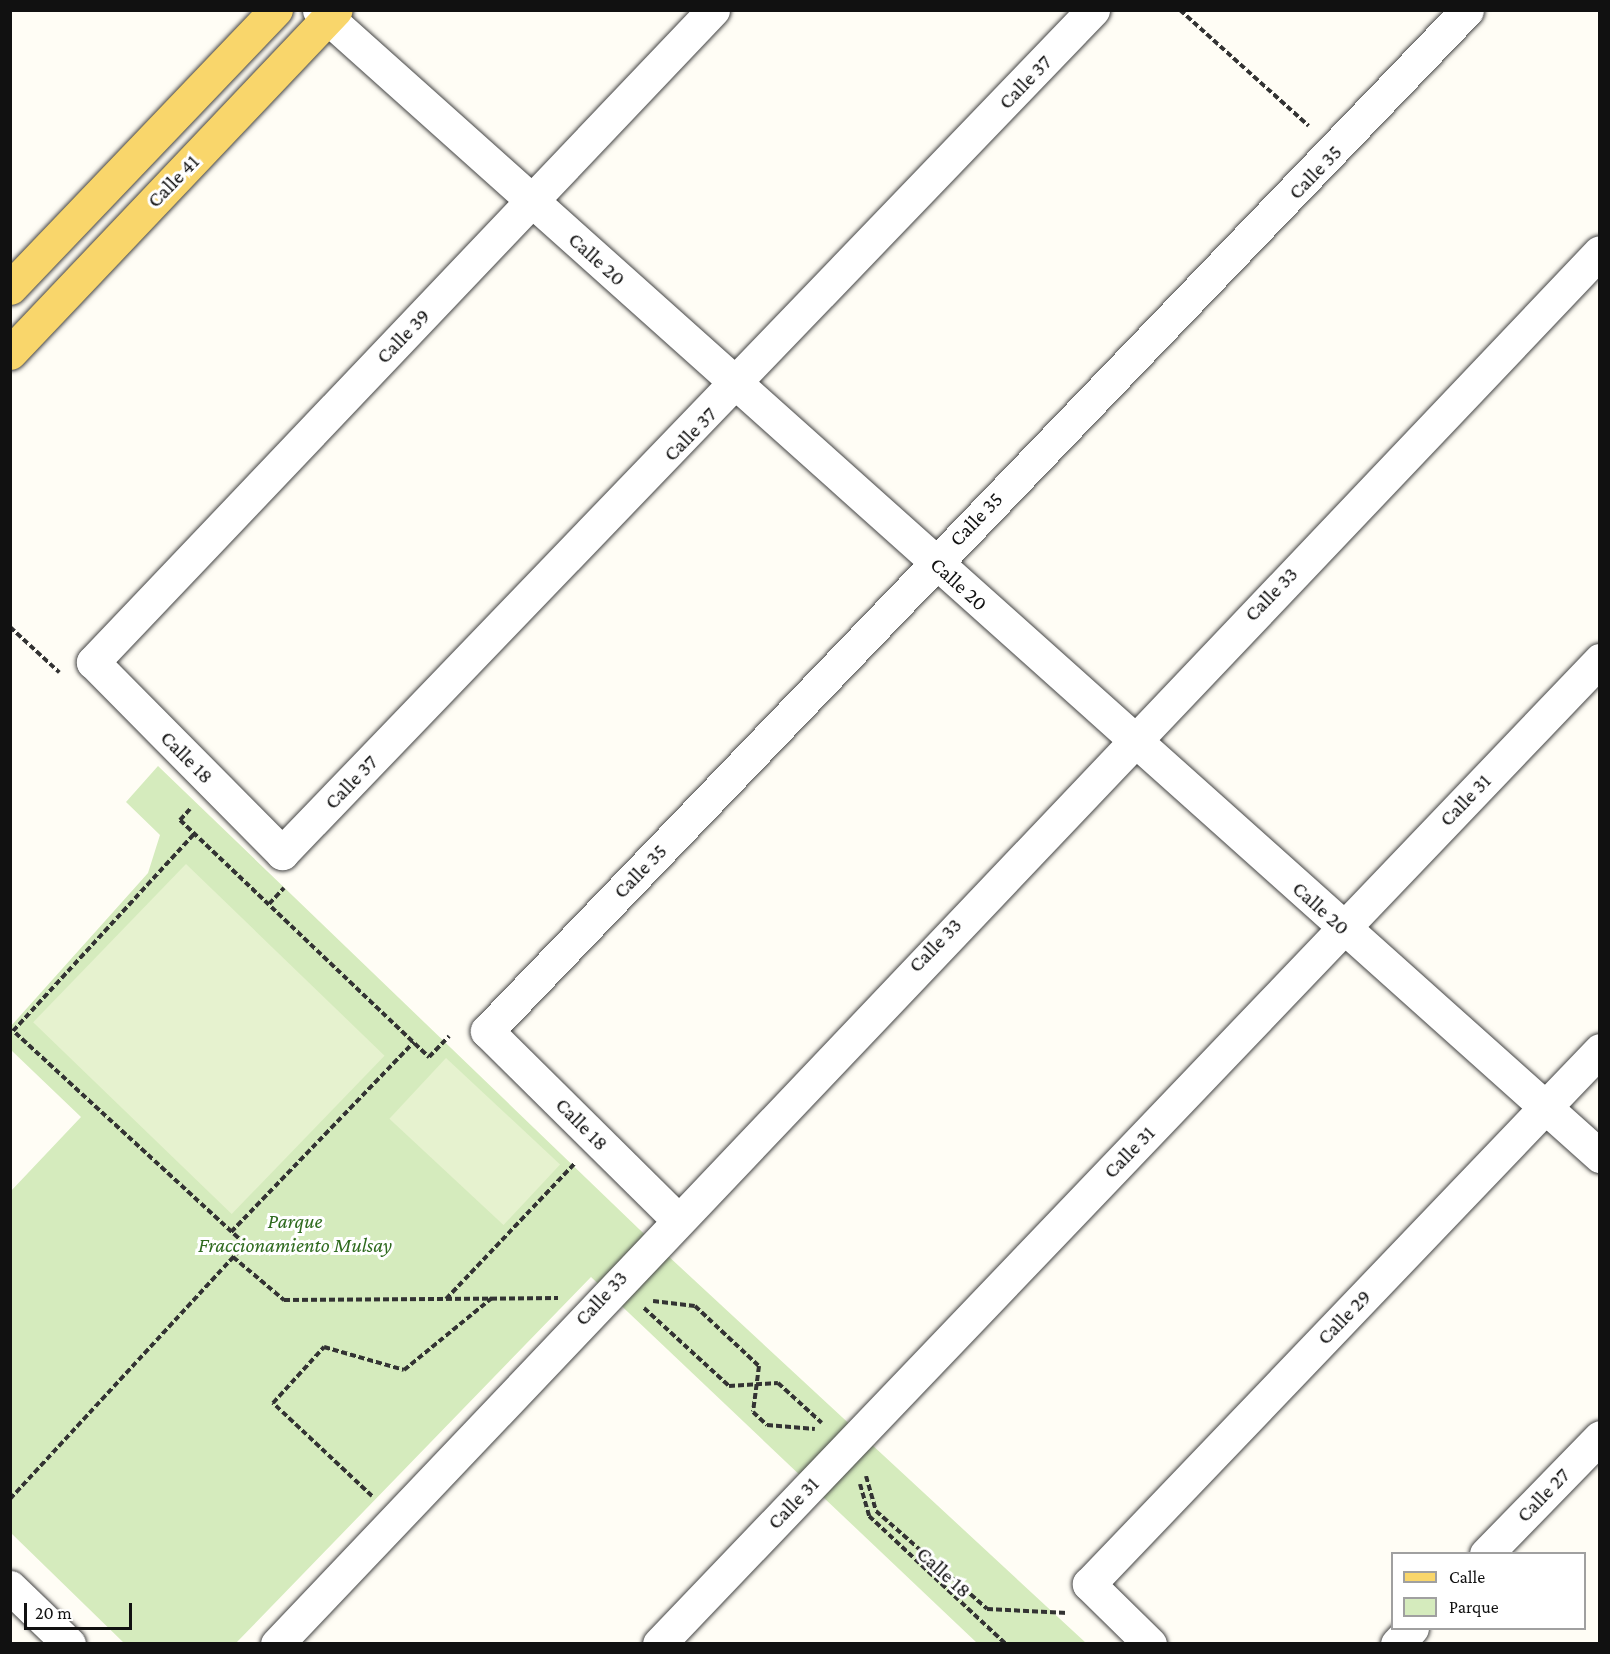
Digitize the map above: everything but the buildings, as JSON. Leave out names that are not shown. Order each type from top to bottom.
[{"type":"main road","name":"Calle 41","points":[[10,288],[276,10]]},
{"type":"main road","name":"Calle 41","points":[[10,352],[328,13]]},
{"type":"street","name":"Calle 39","points":[[93,662],[713,10]]},
{"type":"street","name":"Calle 37","points":[[285,868],[738,384],[1093,10]]},
{"type":"street","name":"Calle 35","points":[[488,1031],[935,562],[1337,150],[1467,10]]},
{"type":"street","name":"Calle 20","points":[[328,13],[532,201],[1599,1156]]},
{"type":"street","name":"Calle 33","points":[[276,1644],[676,1218],[1132,738],[1599,252]]},
{"type":"street","name":"Calle 31","points":[[659,1644],[1599,660]]},
{"type":"street","name":"Calle 18","points":[[93,662],[285,868]]},
{"type":"street","name":"Calle 18","points":[[488,1031],[676,1218]]},
{"type":"street","name":"Calle 29","points":[[1150,1644],[1089,1584],[1599,1050]]},
{"type":"street","name":"Calle 27","points":[[1488,1552],[1599,1437]]},
{"type":"street","points":[[10,1587],[69,1644]]},
{"type":"street","points":[[1398,1644],[1411,1630]]},
{"type":"path","points":[[1180,10],[1337,150]]},
{"type":"path","points":[[10,627],[64,677]]},
{"type":"path","points":[[199,800],[180,820],[429,1057],[449,1036]]},
{"type":"path","points":[[10,1499],[245,1244],[13,1031],[194,834]]},
{"type":"path","points":[[269,905],[285,868]]},
{"type":"path","points":[[231,1232],[414,1042]]},
{"type":"path","points":[[446,1299],[579,1160]]},
{"type":"path","points":[[233,1257],[284,1300],[569,1298]]},
{"type":"path","points":[[381,1505],[273,1403],[324,1347],[404,1371],[492,1298]]},
{"type":"path","points":[[644,1299],[695,1306],[759,1366],[753,1412],[767,1425],[815,1429]]},
{"type":"path","points":[[639,1304],[729,1386],[778,1383],[829,1429]]},
{"type":"path","name":"Calle 18","points":[[864,1469],[876,1511],[987,1610],[1076,1614]]},
{"type":"path","name":"Calle 18","points":[[857,1475],[869,1516],[1006,1644]]},
{"type":"green space","name":"Parque Fraccionamiento Mulsay","points":[[158,766],[639,1229],[1086,1643],[977,1643],[591,1277],[236,1643],[124,1643],[11,1533],[10,1192],[81,1117],[11,1050],[11,1026],[148,873],[160,835],[126,802]]},
{"type":"green space","points":[[186,864],[385,1056],[232,1214],[33,1022]]},
{"type":"green space","points":[[446,1058],[560,1164],[503,1225],[389,1119]]}]
